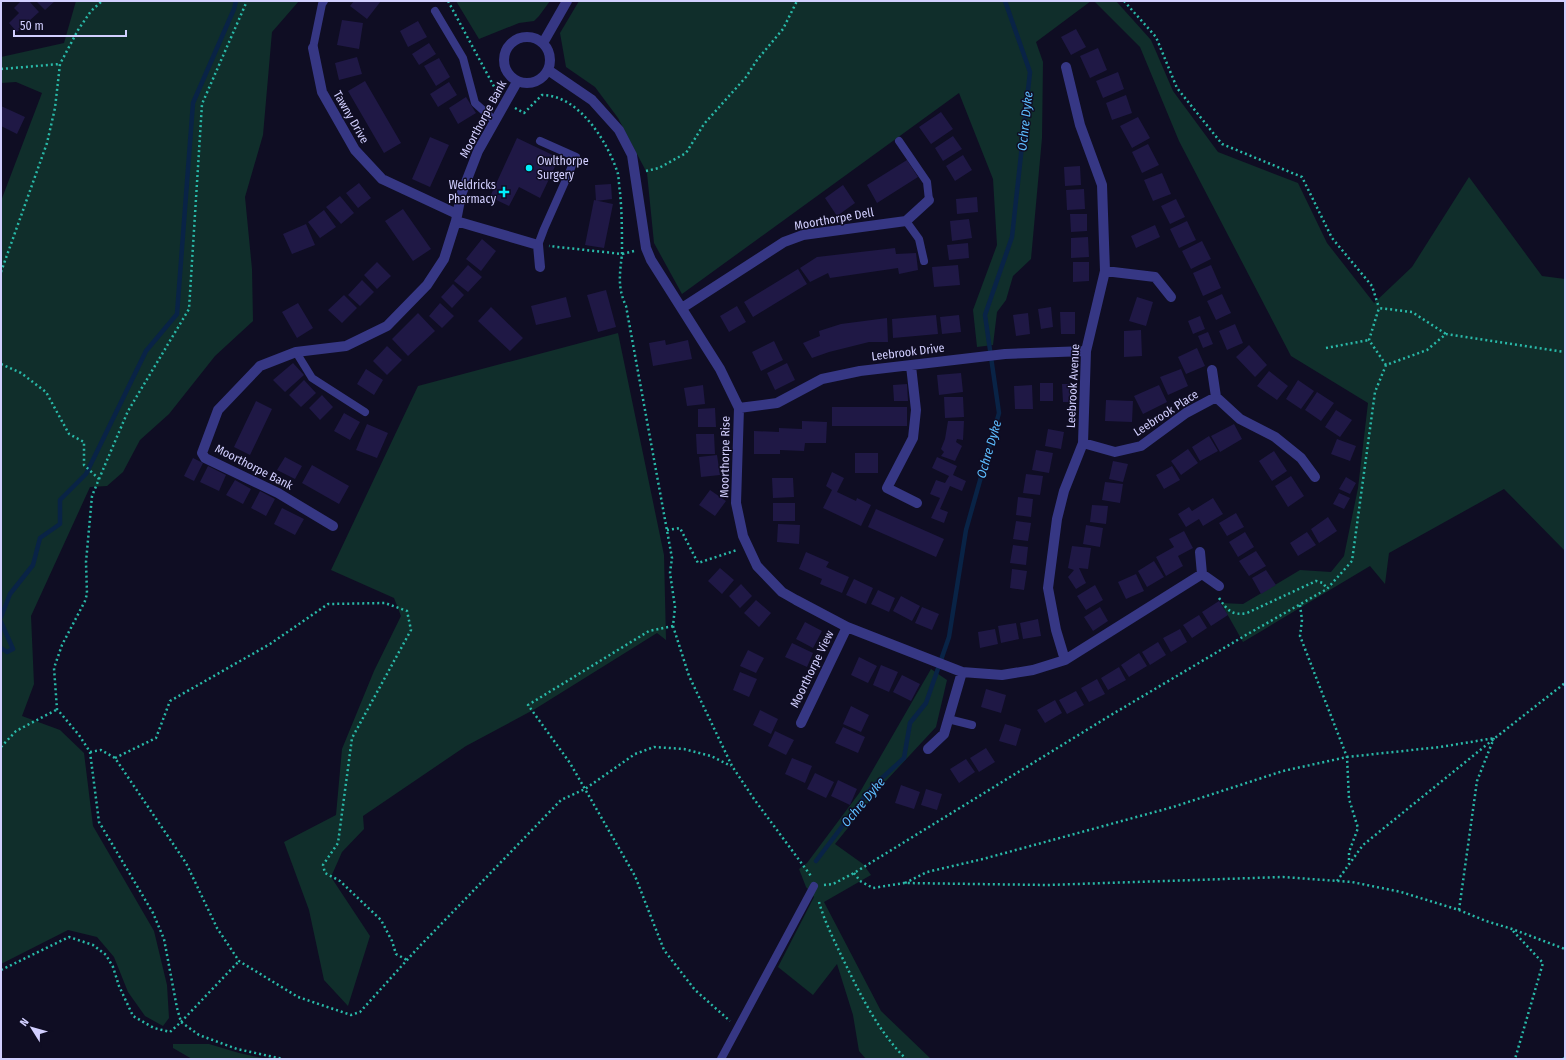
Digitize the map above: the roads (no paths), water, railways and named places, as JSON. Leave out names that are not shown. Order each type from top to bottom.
[{"type":"street","points":[[543,43],[567,1]]},
{"type":"street","points":[[527,36],[535,38],[543,43],[548,49],[550,57],[548,70],[543,77],[525,84],[517,82],[510,77],[504,66],[504,54],[508,46],[514,40],[527,36]]},
{"type":"street","name":"Tawny Drive","points":[[313,48],[322,92],[355,150],[382,180],[457,217],[538,245]]},
{"type":"street","name":"Leebrook Avenue","points":[[1065,660],[1056,630],[1048,588],[1057,519],[1064,491],[1083,444],[1086,351],[1105,271],[1102,185],[1080,125],[1066,67]]},
{"type":"street","name":"Moorthorpe Rise","points":[[548,70],[592,100],[617,126],[632,155],[646,248],[651,260],[720,369],[739,408],[736,503],[743,536],[757,566],[782,592],[847,627],[959,671],[1002,675],[1033,670],[1065,660],[1202,574]]},
{"type":"street","name":"Moorthorpe Bank","points":[[333,526],[278,493],[205,458],[202,453],[218,410],[260,366],[296,352],[346,346],[388,326],[427,285],[444,259],[457,217],[461,195],[478,151],[517,82]]},
{"type":"street","points":[[906,221],[929,200]]},
{"type":"street","name":"Moorthorpe Dell","points":[[682,308],[784,242],[803,235],[906,221]]},
{"type":"street","points":[[538,245],[540,267]]},
{"type":"street","points":[[1105,271],[1155,277],[1171,297]]},
{"type":"street","name":"Leebrook Drive","points":[[739,408],[777,403],[822,379],[860,371],[1005,354],[1086,351]]},
{"type":"street","points":[[911,366],[916,410],[913,438],[888,488],[917,503]]},
{"type":"street","name":"Leebrook Place","points":[[1212,370],[1216,397],[1240,419],[1275,436],[1301,458],[1315,477]]},
{"type":"street","name":"Leebrook Place","points":[[1083,444],[1115,452],[1141,446],[1186,413],[1216,397]]},
{"type":"street","points":[[1200,552],[1202,574],[1219,586]]},
{"type":"street","name":"Moorthorpe View","points":[[801,723],[847,627]]},
{"type":"street","points":[[928,749],[944,734],[959,671]]},
{"type":"lane","name":"Tawny Drive","points":[[313,48],[322,4],[324,1]]},
{"type":"lane","points":[[435,11],[463,58],[475,103],[495,121]]},
{"type":"lane","points":[[538,245],[576,157],[540,141]]},
{"type":"lane","points":[[899,141],[927,182],[929,200]]},
{"type":"lane","points":[[906,221],[919,239],[924,261]]},
{"type":"lane","points":[[296,352],[312,378],[365,412]]},
{"type":"lane","points":[[948,719],[972,725]]},
{"type":"lane","points":[[721,1059],[814,886]]},
{"type":"waterway","points":[[1,617],[10,594],[33,565],[40,538],[60,524],[60,500],[86,474],[146,351],[177,314],[193,103],[234,9],[236,1]]},
{"type":"waterway","name":"Ochre Dyke","points":[[816,861],[872,787],[904,758],[910,723],[926,703],[949,637],[966,530],[999,413],[985,315],[1012,237],[1030,72],[1005,1]]},
{"type":"waterway","points":[[1,622],[13,649],[7,652],[1,648]]},
{"type":"place","name":"Owlthorpe Surgery","points":[[529,168]]},
{"type":"place","name":"Weldricks Pharmacy","points":[[504,192]]}]
